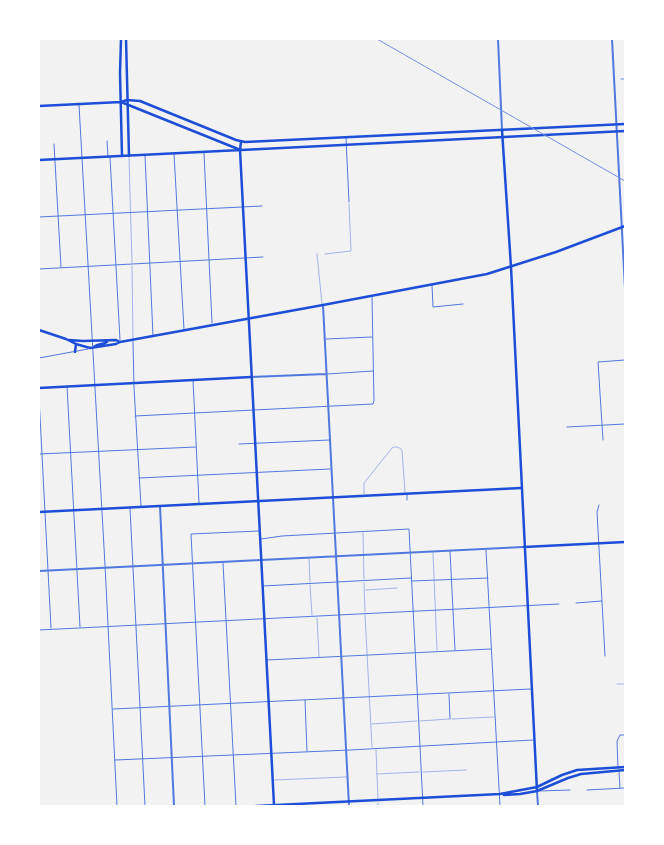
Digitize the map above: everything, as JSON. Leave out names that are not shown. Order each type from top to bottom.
[{"type":"main road","points":[[121,39],[122,156]]},
{"type":"main road","points":[[126,39],[129,156]]},
{"type":"main road","points":[[39,106],[135,100],[241,142],[625,124]]},
{"type":"main road","points":[[127,102],[240,150]]},
{"type":"main road","points":[[502,130],[511,266],[537,789]]},
{"type":"main road","points":[[39,160],[625,131]]},
{"type":"main road","points":[[241,142],[245,258],[274,806]]},
{"type":"main road","points":[[39,330],[86,347],[116,344],[133,339],[322,306],[487,274],[556,252],[624,227]]},
{"type":"main road","points":[[66,339],[116,340],[120,342]]},
{"type":"main road","points":[[93,347],[108,341]]},
{"type":"main road","points":[[75,352],[76,344]]},
{"type":"main road","points":[[39,388],[251,377]]},
{"type":"main road","points":[[39,512],[522,488]]},
{"type":"main road","points":[[524,547],[625,542]]},
{"type":"main road","points":[[256,806],[520,794],[537,789],[562,775],[577,770],[625,769]]},
{"type":"street","points":[[498,39],[502,130]]},
{"type":"street","points":[[612,39],[616,131],[624,227],[625,289]]},
{"type":"street","points":[[79,104],[117,806]]},
{"type":"street","points":[[346,137],[349,202]]},
{"type":"street","points":[[107,141],[114,213],[120,342]]},
{"type":"street","points":[[54,144],[61,268]]},
{"type":"street","points":[[204,152],[212,325]]},
{"type":"street","points":[[174,153],[184,330]]},
{"type":"street","points":[[144,155],[153,336]]},
{"type":"street","points":[[39,217],[262,206]]},
{"type":"street","points":[[39,268],[263,257]]},
{"type":"street","points":[[432,285],[433,306],[464,304]]},
{"type":"street","points":[[135,416],[374,403],[372,296]]},
{"type":"street","points":[[322,306],[349,806]]},
{"type":"street","points":[[324,339],[373,337]]},
{"type":"street","points":[[133,339],[135,416],[141,507]]},
{"type":"street","points":[[39,358],[93,347]]},
{"type":"street","points":[[602,440],[598,362],[625,360]]},
{"type":"street","points":[[251,377],[373,371]]},
{"type":"street","points":[[193,380],[200,504]]},
{"type":"street","points":[[67,386],[80,628]]},
{"type":"street","points":[[39,397],[51,629]]},
{"type":"street","points":[[567,428],[625,424]]},
{"type":"street","points":[[239,444],[330,440]]},
{"type":"street","points":[[39,454],[196,447]]},
{"type":"street","points":[[139,478],[331,469]]},
{"type":"street","points":[[406,494],[407,500]]},
{"type":"street","points":[[160,506],[174,806]]},
{"type":"street","points":[[599,506],[597,512],[598,543],[605,656]]},
{"type":"street","points":[[130,508],[145,806]]},
{"type":"street","points":[[260,539],[282,536],[409,529],[423,806]]},
{"type":"street","points":[[205,806],[191,534],[259,531]]},
{"type":"street","points":[[39,571],[524,547]]},
{"type":"street","points":[[486,549],[500,806]]},
{"type":"street","points":[[450,551],[455,650]]},
{"type":"street","points":[[223,562],[236,806]]},
{"type":"street","points":[[262,586],[411,578]]},
{"type":"street","points":[[412,581],[488,578]]},
{"type":"street","points":[[576,603],[602,602]]},
{"type":"street","points":[[39,630],[559,604]]},
{"type":"street","points":[[266,660],[491,649]]},
{"type":"street","points":[[112,709],[532,689]]},
{"type":"street","points":[[449,693],[450,719]]},
{"type":"street","points":[[305,700],[307,752]]},
{"type":"street","points":[[620,788],[617,741],[620,735],[625,735]]},
{"type":"street","points":[[114,760],[534,740]]},
{"type":"street","points":[[587,790],[625,788]]},
{"type":"street","points":[[538,806],[537,789],[570,790]]},
{"type":"lane","points":[[129,156],[133,339]]},
{"type":"lane","points":[[325,254],[351,251],[349,202]]},
{"type":"lane","points":[[317,254],[322,306]]},
{"type":"lane","points":[[365,496],[364,483],[394,447],[402,450],[406,494]]},
{"type":"lane","points":[[363,531],[372,749]]},
{"type":"lane","points":[[432,552],[438,651]]},
{"type":"lane","points":[[309,558],[312,616]]},
{"type":"lane","points":[[364,590],[397,588]]},
{"type":"lane","points":[[317,616],[319,657]]},
{"type":"lane","points":[[617,684],[625,684]]},
{"type":"lane","points":[[371,724],[496,717]]},
{"type":"lane","points":[[376,749],[378,806]]},
{"type":"lane","points":[[377,774],[466,770]]},
{"type":"lane","points":[[272,780],[347,777]]},
{"type":"railway","points":[[377,39],[625,181]]}]
